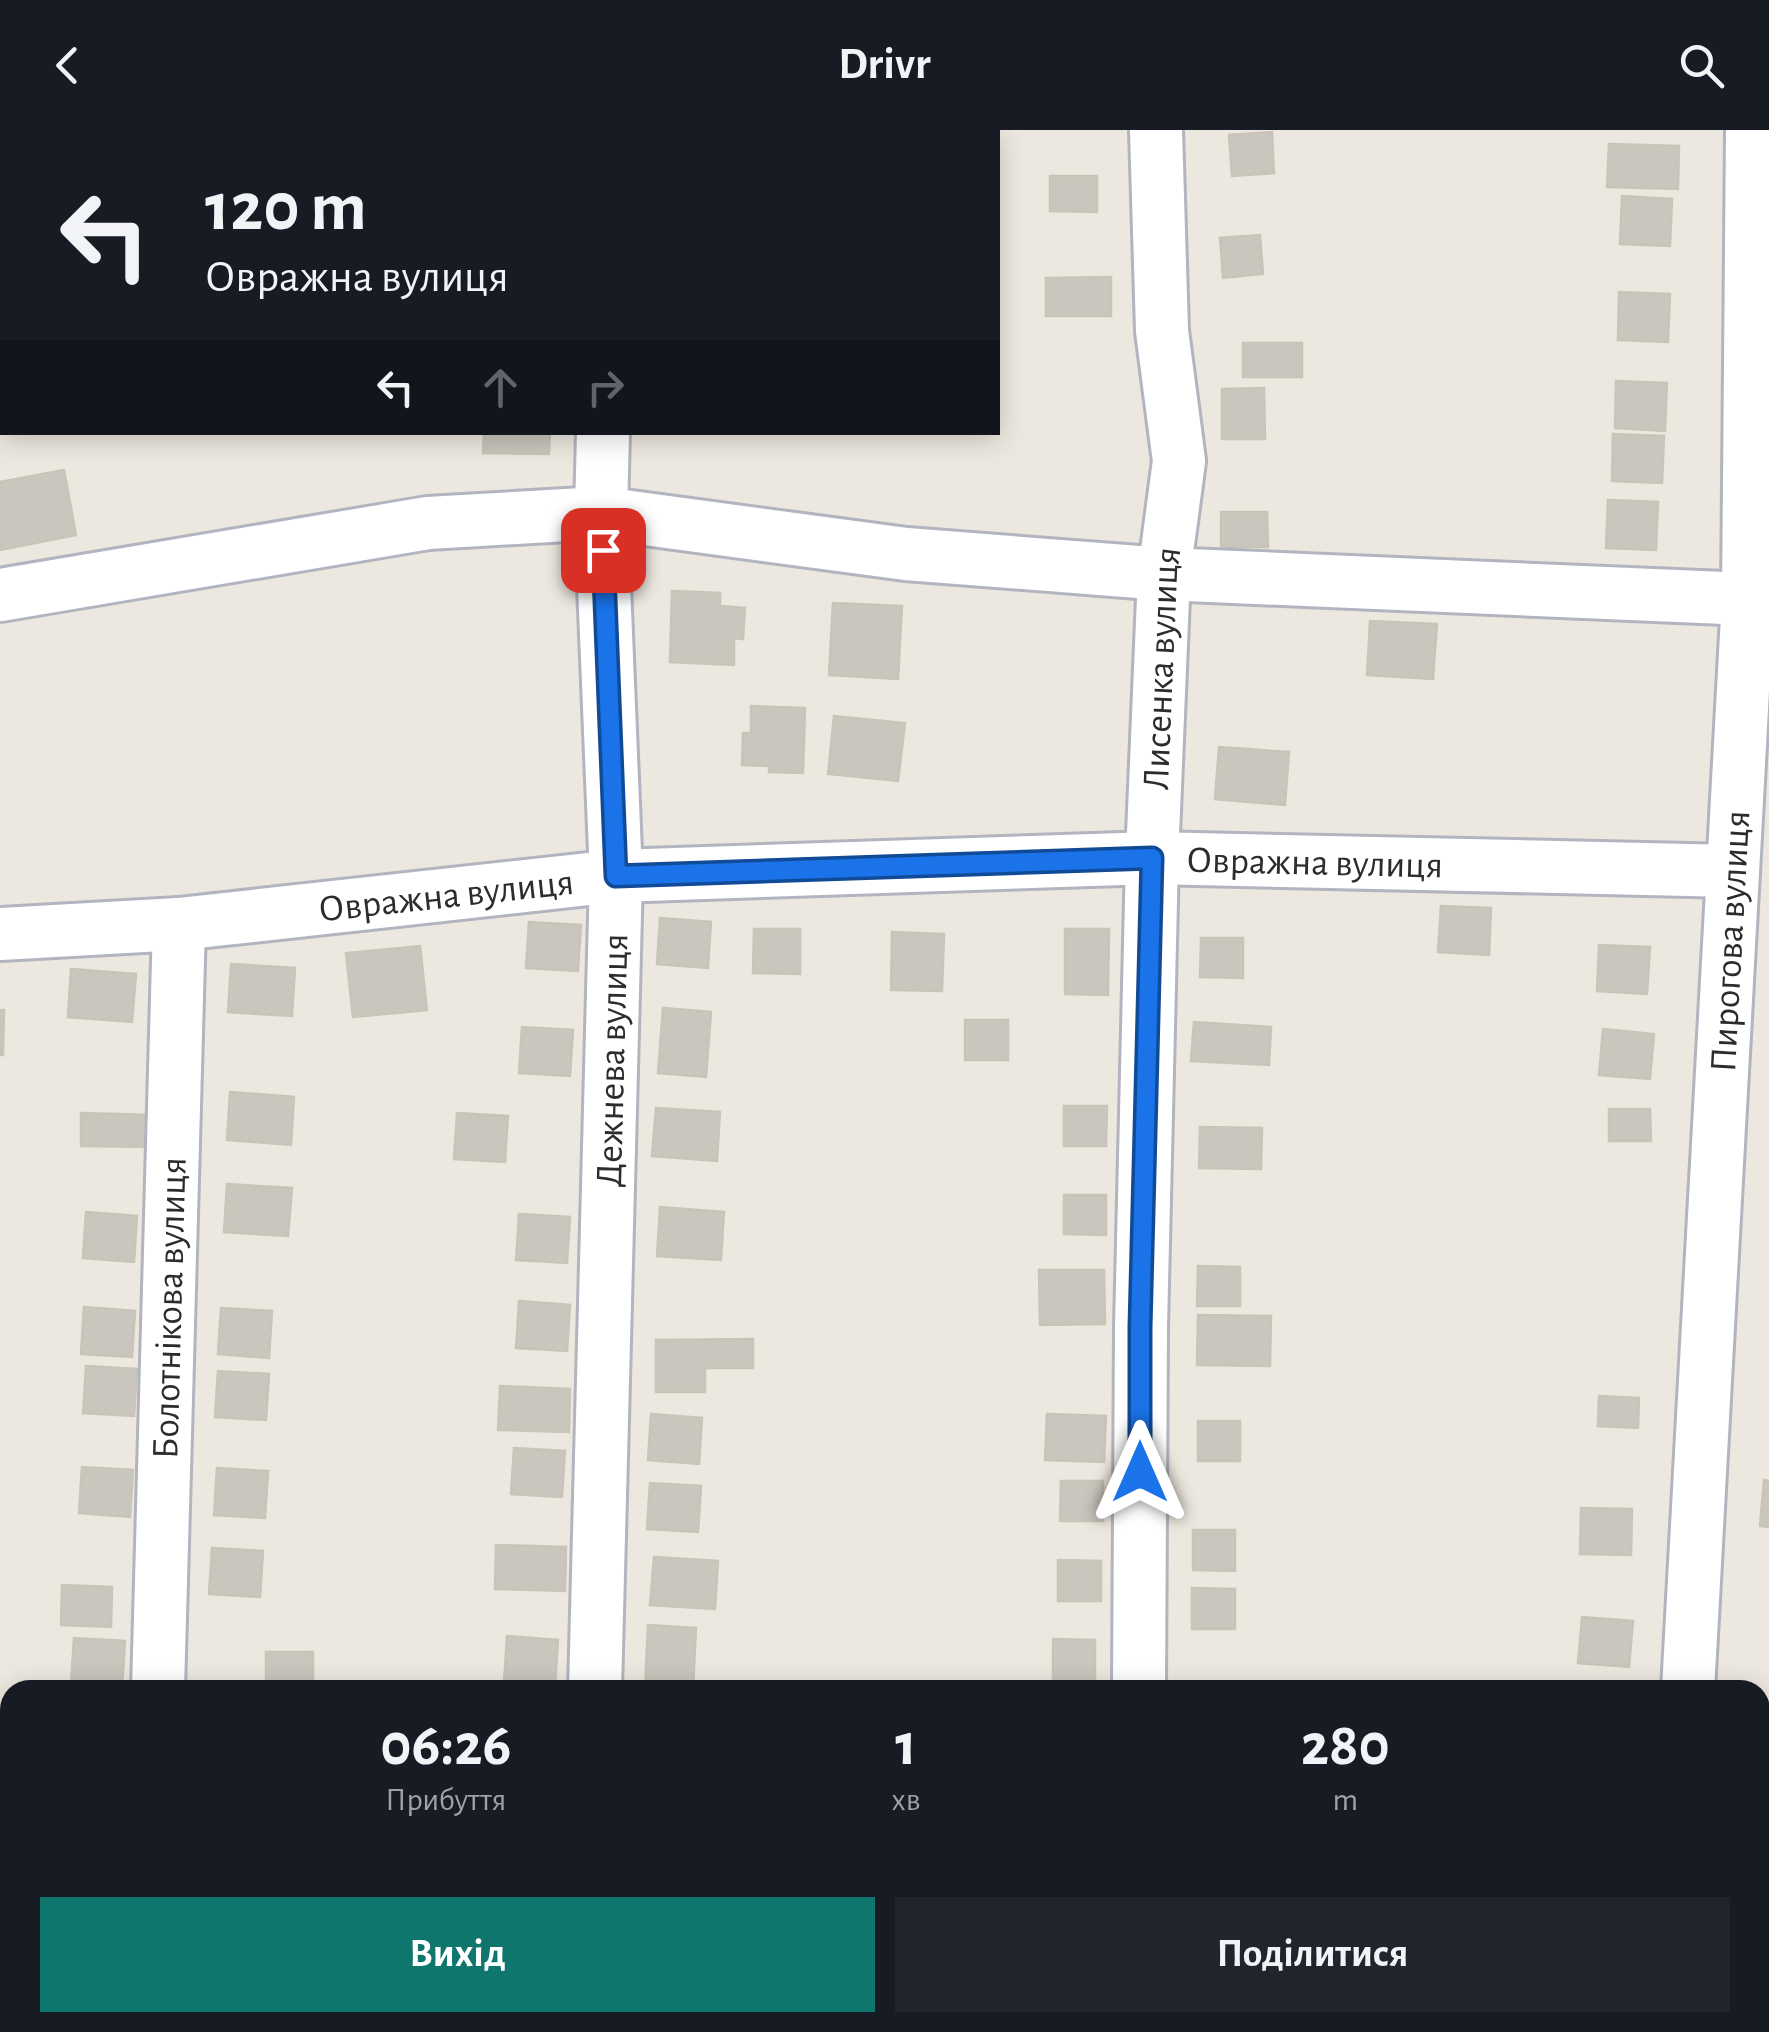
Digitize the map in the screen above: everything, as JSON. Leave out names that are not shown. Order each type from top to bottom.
[{"type":"street","name":"Лисенка вулиця","points":[[1139,1680],[1140,1327],[1152,858],[1164,574],[1178,462],[1162,332],[1156,130]]},
{"type":"street","name":"Пирогова вулиця","points":[[1689,1680],[1732,872],[1754,770],[1748,599],[1752,130]]},
{"type":"street","name":"Дежнева вулиця","points":[[595,1680],[616,876],[601,513],[603,435]]},
{"type":"street","points":[[0,595],[428,523],[601,513],[906,554],[1164,574],[1748,599]]},
{"type":"street","name":"Овражна вулиця","points":[[0,934],[179,924],[616,876],[1152,858],[1732,872]]},
{"type":"street","name":"Болотнікова вулиця","points":[[158,1680],[179,924]]},
{"type":"building","points":[[1272,132],[1274,173],[1232,176],[1229,135]]},
{"type":"building","points":[[1609,144],[1679,146],[1678,189],[1607,187]]},
{"type":"building","points":[[1050,176],[1097,176],[1097,212],[1050,211]]},
{"type":"building","points":[[1622,196],[1672,199],[1670,246],[1620,244]]},
{"type":"building","points":[[1260,235],[1263,274],[1223,278],[1220,238]]},
{"type":"building","points":[[1111,277],[1111,316],[1046,316],[1046,278]]},
{"type":"building","points":[[1619,292],[1670,294],[1668,342],[1618,340]]},
{"type":"building","points":[[1243,343],[1302,343],[1302,377],[1243,377]]},
{"type":"building","points":[[1616,381],[1667,383],[1665,431],[1615,428]]},
{"type":"building","points":[[1264,388],[1265,439],[1222,439],[1222,389]]},
{"type":"building","points":[[1613,434],[1664,436],[1662,483],[1612,481]]},
{"type":"building","points":[[484,435],[550,435],[549,454],[483,453]]},
{"type":"building","points":[[64,470],[76,535],[0,550],[0,482]]},
{"type":"building","points":[[1608,500],[1658,502],[1656,550],[1606,548]]},
{"type":"building","points":[[1221,512],[1267,512],[1268,547],[1221,547]]},
{"type":"building","points":[[672,591],[720,593],[720,606],[745,608],[743,639],[734,638],[734,665],[670,662]]},
{"type":"building","points":[[833,603],[902,606],[898,679],[829,675]]},
{"type":"building","points":[[1370,621],[1437,624],[1433,679],[1367,675]]},
{"type":"building","points":[[751,706],[805,708],[803,773],[769,772],[769,766],[742,765],[743,733],[751,733]]},
{"type":"building","points":[[834,716],[905,723],[898,781],[828,774]]},
{"type":"building","points":[[1219,747],[1289,752],[1285,805],[1215,799]]},
{"type":"building","points":[[1441,906],[1491,908],[1489,955],[1438,952]]},
{"type":"building","points":[[660,918],[711,922],[708,968],[657,964]]},
{"type":"building","points":[[529,922],[581,925],[578,971],[526,968]]},
{"type":"building","points":[[754,929],[800,929],[800,974],[753,973]]},
{"type":"building","points":[[1065,929],[1109,929],[1108,995],[1065,994]]},
{"type":"building","points":[[892,932],[944,934],[942,991],[891,990]]},
{"type":"building","points":[[1201,938],[1243,938],[1243,978],[1200,977]]},
{"type":"building","points":[[1599,945],[1650,947],[1647,994],[1597,991]]},
{"type":"building","points":[[420,946],[427,1010],[353,1017],[346,953]]},
{"type":"building","points":[[231,964],[295,968],[292,1016],[228,1012]]},
{"type":"building","points":[[71,969],[136,974],[132,1022],[68,1017]]},
{"type":"building","points":[[663,1008],[711,1012],[706,1077],[658,1073]]},
{"type":"building","points":[[0,1010],[4,1010],[3,1055],[0,1055]]},
{"type":"building","points":[[965,1020],[1008,1020],[1008,1060],[965,1060]]},
{"type":"building","points":[[1194,1022],[1271,1027],[1269,1065],[1191,1061]]},
{"type":"building","points":[[522,1027],[573,1030],[570,1076],[519,1073]]},
{"type":"building","points":[[1603,1029],[1654,1034],[1650,1079],[1599,1075]]},
{"type":"building","points":[[230,1092],[294,1097],[291,1145],[227,1140]]},
{"type":"building","points":[[1064,1106],[1107,1106],[1106,1146],[1064,1146]]},
{"type":"building","points":[[656,1108],[720,1112],[717,1161],[652,1156]]},
{"type":"building","points":[[1609,1109],[1650,1109],[1651,1141],[1609,1141]]},
{"type":"building","points":[[81,1113],[154,1115],[154,1147],[81,1146]]},
{"type":"building","points":[[457,1113],[508,1116],[505,1162],[454,1159]]},
{"type":"building","points":[[1200,1127],[1262,1128],[1261,1169],[1199,1168]]},
{"type":"building","points":[[227,1184],[292,1188],[288,1236],[224,1232]]},
{"type":"building","points":[[1064,1195],[1106,1195],[1106,1235],[1064,1234]]},
{"type":"building","points":[[660,1207],[724,1212],[721,1260],[657,1256]]},
{"type":"building","points":[[86,1212],[137,1216],[134,1262],[83,1258]]},
{"type":"building","points":[[519,1214],[570,1217],[567,1263],[516,1260]]},
{"type":"building","points":[[1198,1266],[1240,1267],[1240,1306],[1197,1306]]},
{"type":"building","points":[[1039,1270],[1104,1270],[1105,1324],[1040,1325]]},
{"type":"building","points":[[519,1301],[570,1305],[567,1351],[516,1348]]},
{"type":"building","points":[[84,1307],[135,1311],[132,1357],[81,1354]]},
{"type":"building","points":[[221,1308],[272,1311],[269,1358],[218,1354]]},
{"type":"building","points":[[1198,1315],[1271,1316],[1270,1366],[1197,1365]]},
{"type":"building","points":[[753,1339],[753,1368],[705,1368],[705,1392],[656,1392],[656,1340]]},
{"type":"building","points":[[86,1366],[137,1369],[134,1416],[83,1413]]},
{"type":"building","points":[[218,1371],[269,1374],[266,1420],[215,1417]]},
{"type":"building","points":[[500,1386],[570,1389],[569,1432],[498,1430]]},
{"type":"building","points":[[1599,1396],[1639,1398],[1638,1428],[1598,1426]]},
{"type":"building","points":[[651,1414],[702,1418],[699,1464],[648,1460]]},
{"type":"building","points":[[1047,1414],[1106,1416],[1104,1462],[1045,1460]]},
{"type":"building","points":[[1198,1421],[1240,1421],[1240,1461],[1198,1461]]},
{"type":"building","points":[[514,1448],[565,1451],[562,1497],[511,1494]]},
{"type":"building","points":[[82,1467],[133,1470],[130,1517],[79,1513]]},
{"type":"building","points":[[217,1468],[268,1471],[265,1518],[214,1515]]},
{"type":"building","points":[[1764,1480],[1769,1481],[1769,1527],[1760,1526]]},
{"type":"building","points":[[1061,1481],[1103,1481],[1103,1521],[1060,1521]]},
{"type":"building","points":[[650,1483],[701,1486],[698,1532],[647,1529]]},
{"type":"building","points":[[1581,1508],[1632,1509],[1631,1555],[1580,1554]]},
{"type":"building","points":[[1193,1530],[1235,1530],[1235,1571],[1193,1570]]},
{"type":"building","points":[[496,1545],[566,1547],[565,1591],[495,1589]]},
{"type":"building","points":[[212,1548],[263,1551],[260,1597],[209,1594]]},
{"type":"building","points":[[654,1557],[718,1561],[715,1609],[650,1605]]},
{"type":"building","points":[[1058,1560],[1101,1561],[1101,1601],[1058,1601]]},
{"type":"building","points":[[62,1585],[112,1587],[111,1627],[61,1625]]},
{"type":"building","points":[[1192,1588],[1235,1589],[1235,1629],[1192,1629]]},
{"type":"building","points":[[1582,1617],[1633,1621],[1629,1667],[1578,1663]]},
{"type":"building","points":[[648,1625],[696,1628],[693,1680],[645,1680]]},
{"type":"building","points":[[507,1636],[558,1640],[555,1680],[504,1680]]},
{"type":"building","points":[[74,1638],[125,1641],[122,1680],[71,1680]]},
{"type":"building","points":[[1053,1639],[1095,1640],[1095,1680],[1053,1679]]},
{"type":"building","points":[[266,1652],[313,1652],[313,1680],[266,1680]]},
{"type":"route","points":[[603,550],[616,876],[1152,858],[1140,1472]]}]
